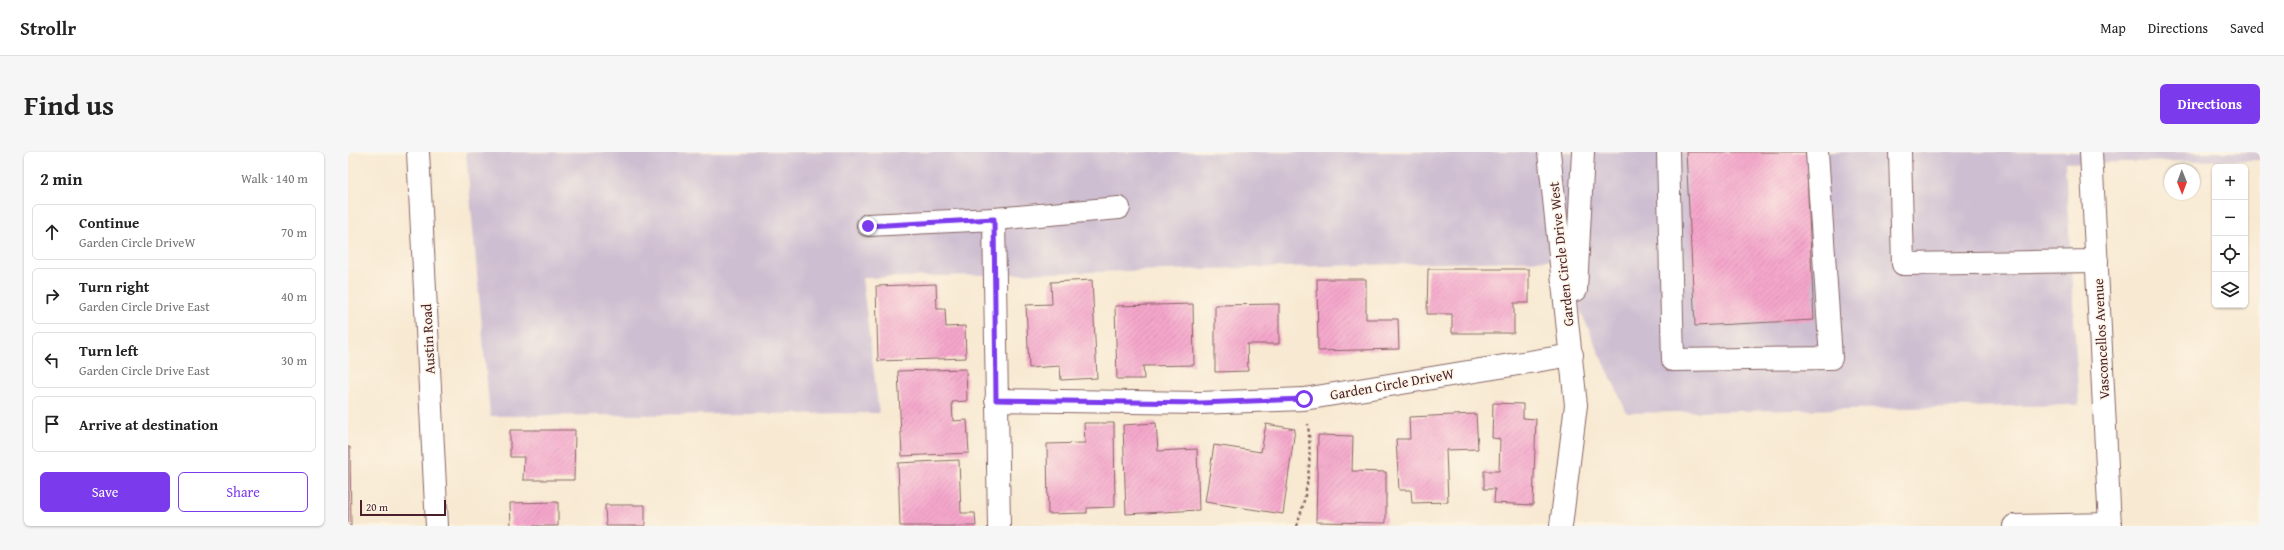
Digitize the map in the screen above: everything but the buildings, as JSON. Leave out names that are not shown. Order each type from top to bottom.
[{"type":"street","name":"Austin Road","points":[[418,152],[437,526]]},
{"type":"street","name":"Garden Circle Drive West","points":[[1549,152],[1572,355],[1576,405],[1560,526]]},
{"type":"street","name":"Garden Circle Drive West","points":[[1572,355],[1583,152]]},
{"type":"street","points":[[1668,152],[1673,360],[1831,358],[1817,152]]},
{"type":"street","points":[[1900,152],[1903,264],[2097,261]]},
{"type":"street","name":"Vasconcellos Avenue","points":[[2092,152],[2110,525]]},
{"type":"street","points":[[868,226],[994,219],[1119,208]]},
{"type":"street","points":[[994,219],[999,526]]},
{"type":"street","name":"Garden Circle DriveW","points":[[996,400],[1200,403],[1304,399],[1572,355]]},
{"type":"street","points":[[2014,526],[2110,525]]},
{"type":"path","points":[[1297,526],[1307,492],[1310,448],[1304,399]]},
{"type":"shaded area","points":[[466,152],[2260,152],[2260,160],[2065,163],[2079,405],[1627,413],[1557,260],[862,278],[879,413],[490,416]]},
{"type":"route","points":[[868,226],[994,219],[996,400],[1200,403],[1304,399]]}]
